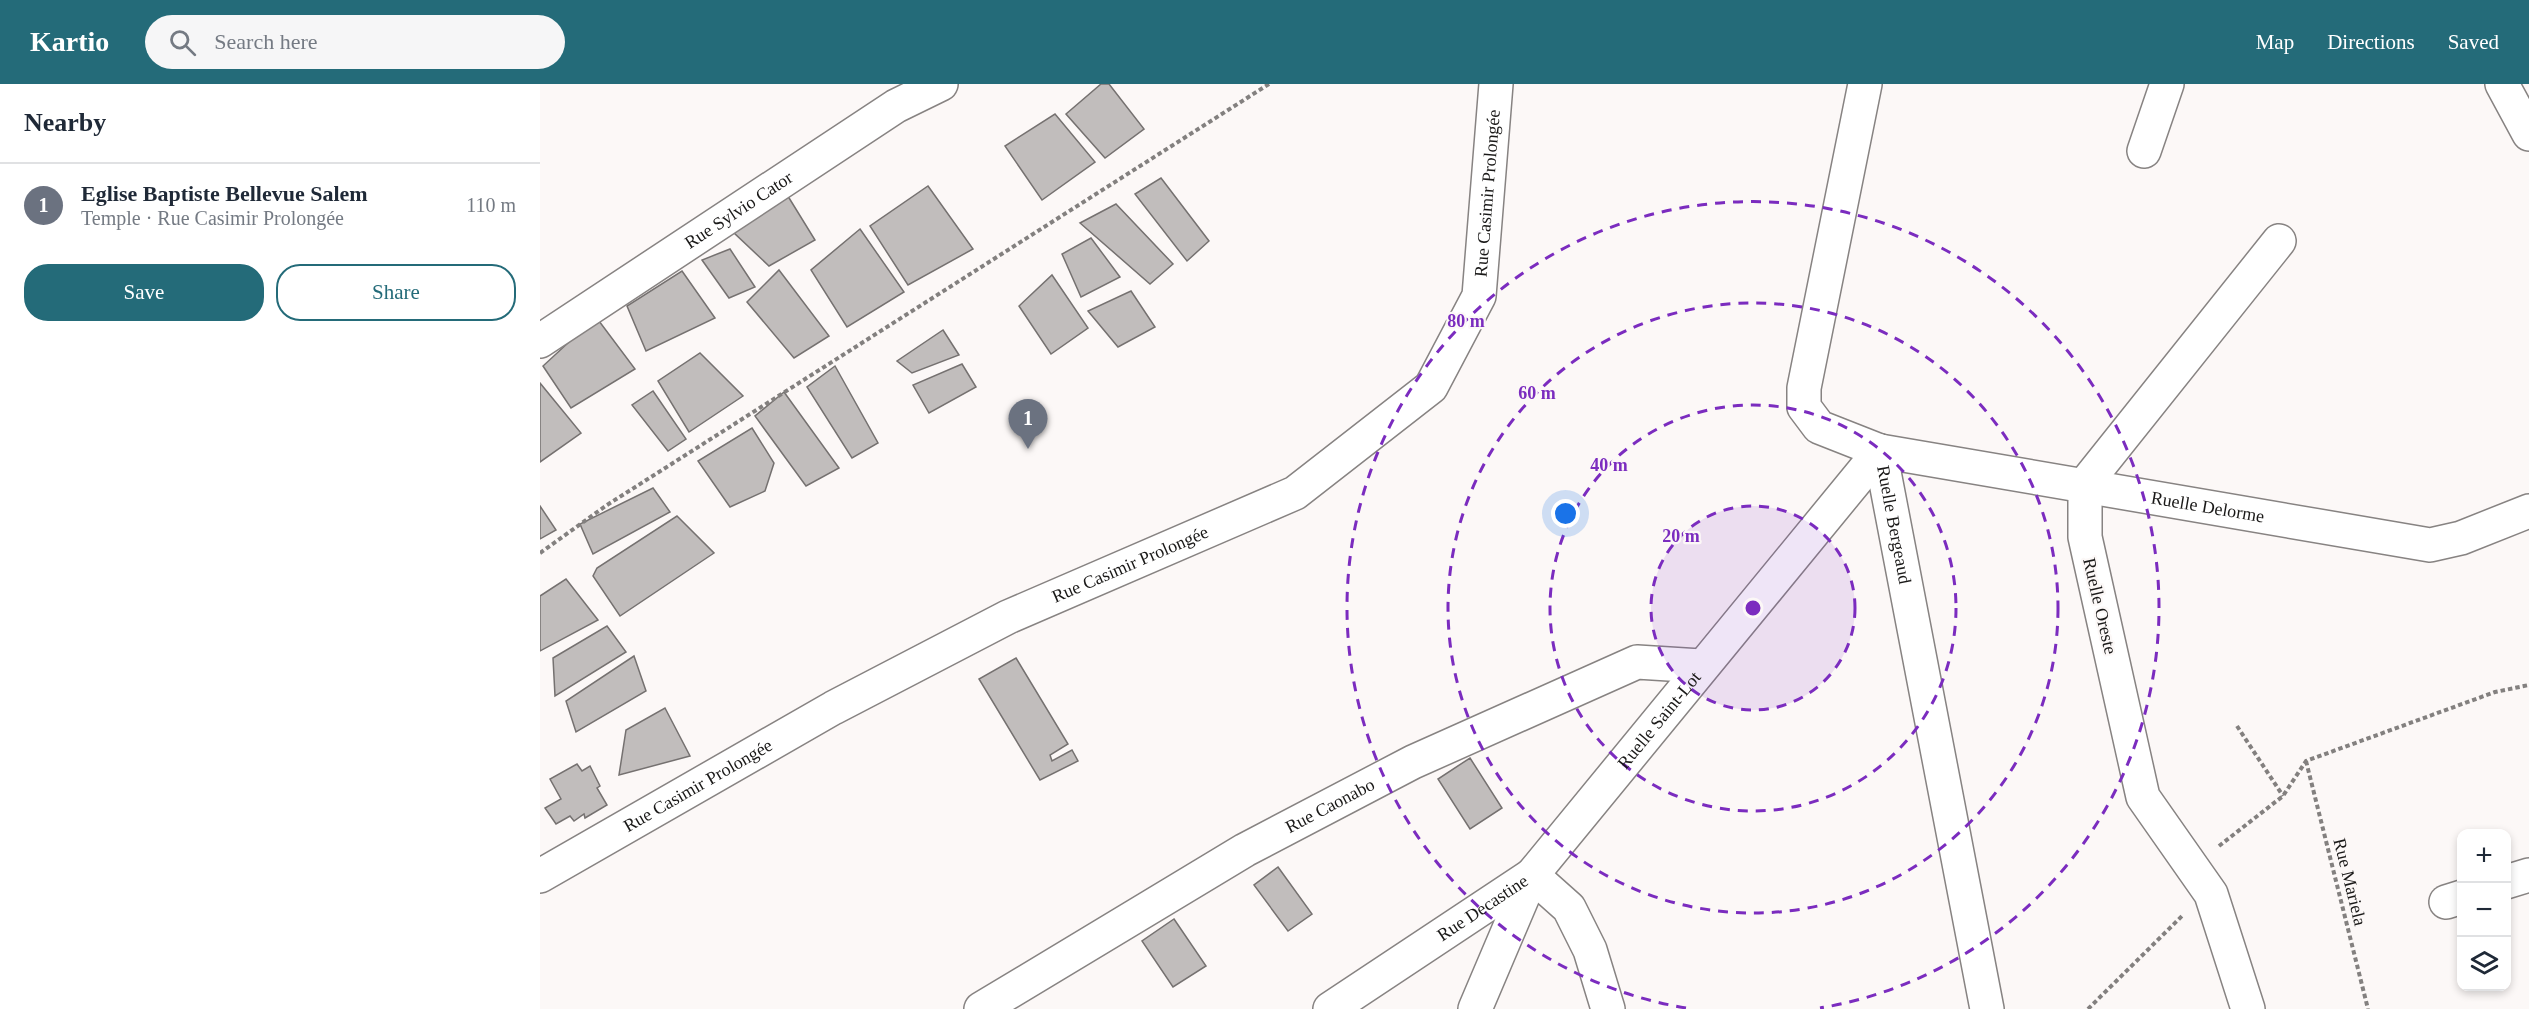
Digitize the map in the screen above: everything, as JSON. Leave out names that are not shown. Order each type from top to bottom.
[{"type":"street","name":"Rue Sylvio Cator","points":[[540,341],[896,106],[941,84]]},
{"type":"street","name":"Rue Casimir Prolongée","points":[[540,876],[833,708],[1008,617],[1294,493],[1431,387],[1479,296],[1496,84]]},
{"type":"street","name":"Ruelle Bergeaud","points":[[1865,84],[1804,388],[1804,407],[1819,427],[1880,452],[1987,1009]]},
{"type":"street","points":[[2144,151],[2167,84]]},
{"type":"street","points":[[2502,84],[2529,134]]},
{"type":"street","points":[[2085,484],[2279,241]]},
{"type":"street","name":"Ruelle Delorme","points":[[1880,452],[2085,484],[2430,544],[2461,538],[2529,511]]},
{"type":"street","name":"Ruelle Saint-Lot","points":[[1475,1009],[1532,875],[1701,666],[1880,452]]},
{"type":"street","name":"Ruelle Oreste","points":[[2085,484],[2085,537],[2143,797],[2193,865],[2211,894],[2248,1009]]},
{"type":"street","name":"Rue Caonabo","points":[[981,1009],[1245,850],[1413,762],[1636,662],[1701,666]]},
{"type":"street","name":"Rue Decastine","points":[[1330,1009],[1532,875],[1569,908],[1590,950],[1608,1009]]},
{"type":"street","points":[[2511,880],[2529,875]]},
{"type":"path","points":[[540,552],[607,505],[1269,84]]},
{"type":"path","points":[[2193,865],[2283,796],[2306,761],[2495,692],[2529,685]]},
{"type":"path","points":[[2237,726],[2283,796]]},
{"type":"path","name":"Rue Mariela","points":[[2306,761],[2367,1009]]},
{"type":"path","points":[[2088,1009],[2149,946],[2186,912]]},
{"type":"building","points":[[1101,84],[1109,84],[1144,129],[1105,158],[1066,114]]},
{"type":"building","points":[[1055,114],[1095,162],[1042,200],[1005,146]]},
{"type":"building","points":[[1161,178],[1209,241],[1187,261],[1135,194]]},
{"type":"building","points":[[928,186],[973,249],[908,285],[870,226]]},
{"type":"building","points":[[786,193],[815,240],[769,266],[732,231]]},
{"type":"building","points":[[1116,204],[1173,264],[1150,284],[1080,223]]},
{"type":"building","points":[[860,229],[904,292],[847,327],[811,270]]},
{"type":"building","points":[[1091,238],[1120,277],[1081,297],[1062,254]]},
{"type":"building","points":[[730,249],[755,287],[729,298],[702,260]]},
{"type":"building","points":[[779,270],[829,336],[794,358],[747,302]]},
{"type":"building","points":[[682,271],[715,318],[646,351],[627,306]]},
{"type":"building","points":[[1052,275],[1088,328],[1051,354],[1019,306]]},
{"type":"building","points":[[1131,291],[1155,327],[1118,347],[1088,311]]},
{"type":"building","points":[[596,317],[635,369],[571,408],[543,366]]},
{"type":"building","points":[[943,330],[959,355],[912,373],[897,361]]},
{"type":"building","points":[[700,353],[743,396],[689,432],[658,381]]},
{"type":"building","points":[[962,364],[976,387],[929,413],[913,385]]},
{"type":"building","points":[[835,366],[878,443],[852,458],[807,387]]},
{"type":"building","points":[[540,383],[581,433],[540,462]]},
{"type":"building","points":[[653,391],[686,439],[668,451],[632,405]]},
{"type":"building","points":[[784,392],[839,468],[806,486],[755,416]]},
{"type":"building","points":[[752,428],[774,463],[765,491],[730,507],[698,461]]},
{"type":"building","points":[[653,488],[670,512],[593,554],[580,524]]},
{"type":"building","points":[[540,506],[556,530],[540,539]]},
{"type":"building","points":[[677,516],[714,553],[620,616],[593,576],[597,568]]},
{"type":"building","points":[[566,579],[598,620],[540,651],[540,596]]},
{"type":"building","points":[[607,626],[626,652],[555,696],[553,658]]},
{"type":"building","points":[[634,656],[646,691],[576,732],[566,701]]},
{"type":"building","points":[[1016,658],[1068,744],[1050,755],[1052,761],[1072,750],[1078,761],[1040,780],[979,679]]},
{"type":"building","points":[[665,708],[690,756],[619,775],[626,730]]},
{"type":"building","points":[[1470,758],[1502,808],[1470,829],[1438,779]]},
{"type":"building","points":[[577,764],[582,771],[590,766],[600,786],[597,788],[607,805],[585,818],[584,814],[574,821],[570,816],[556,824],[545,808],[561,799],[550,779]]},
{"type":"building","points":[[1278,867],[1312,914],[1288,931],[1254,885]]},
{"type":"building","points":[[1174,919],[1206,966],[1173,987],[1142,941]]},
{"type":"place","name":"Eglise Baptiste Bellevue Salem","points":[[1028,449]]}]
